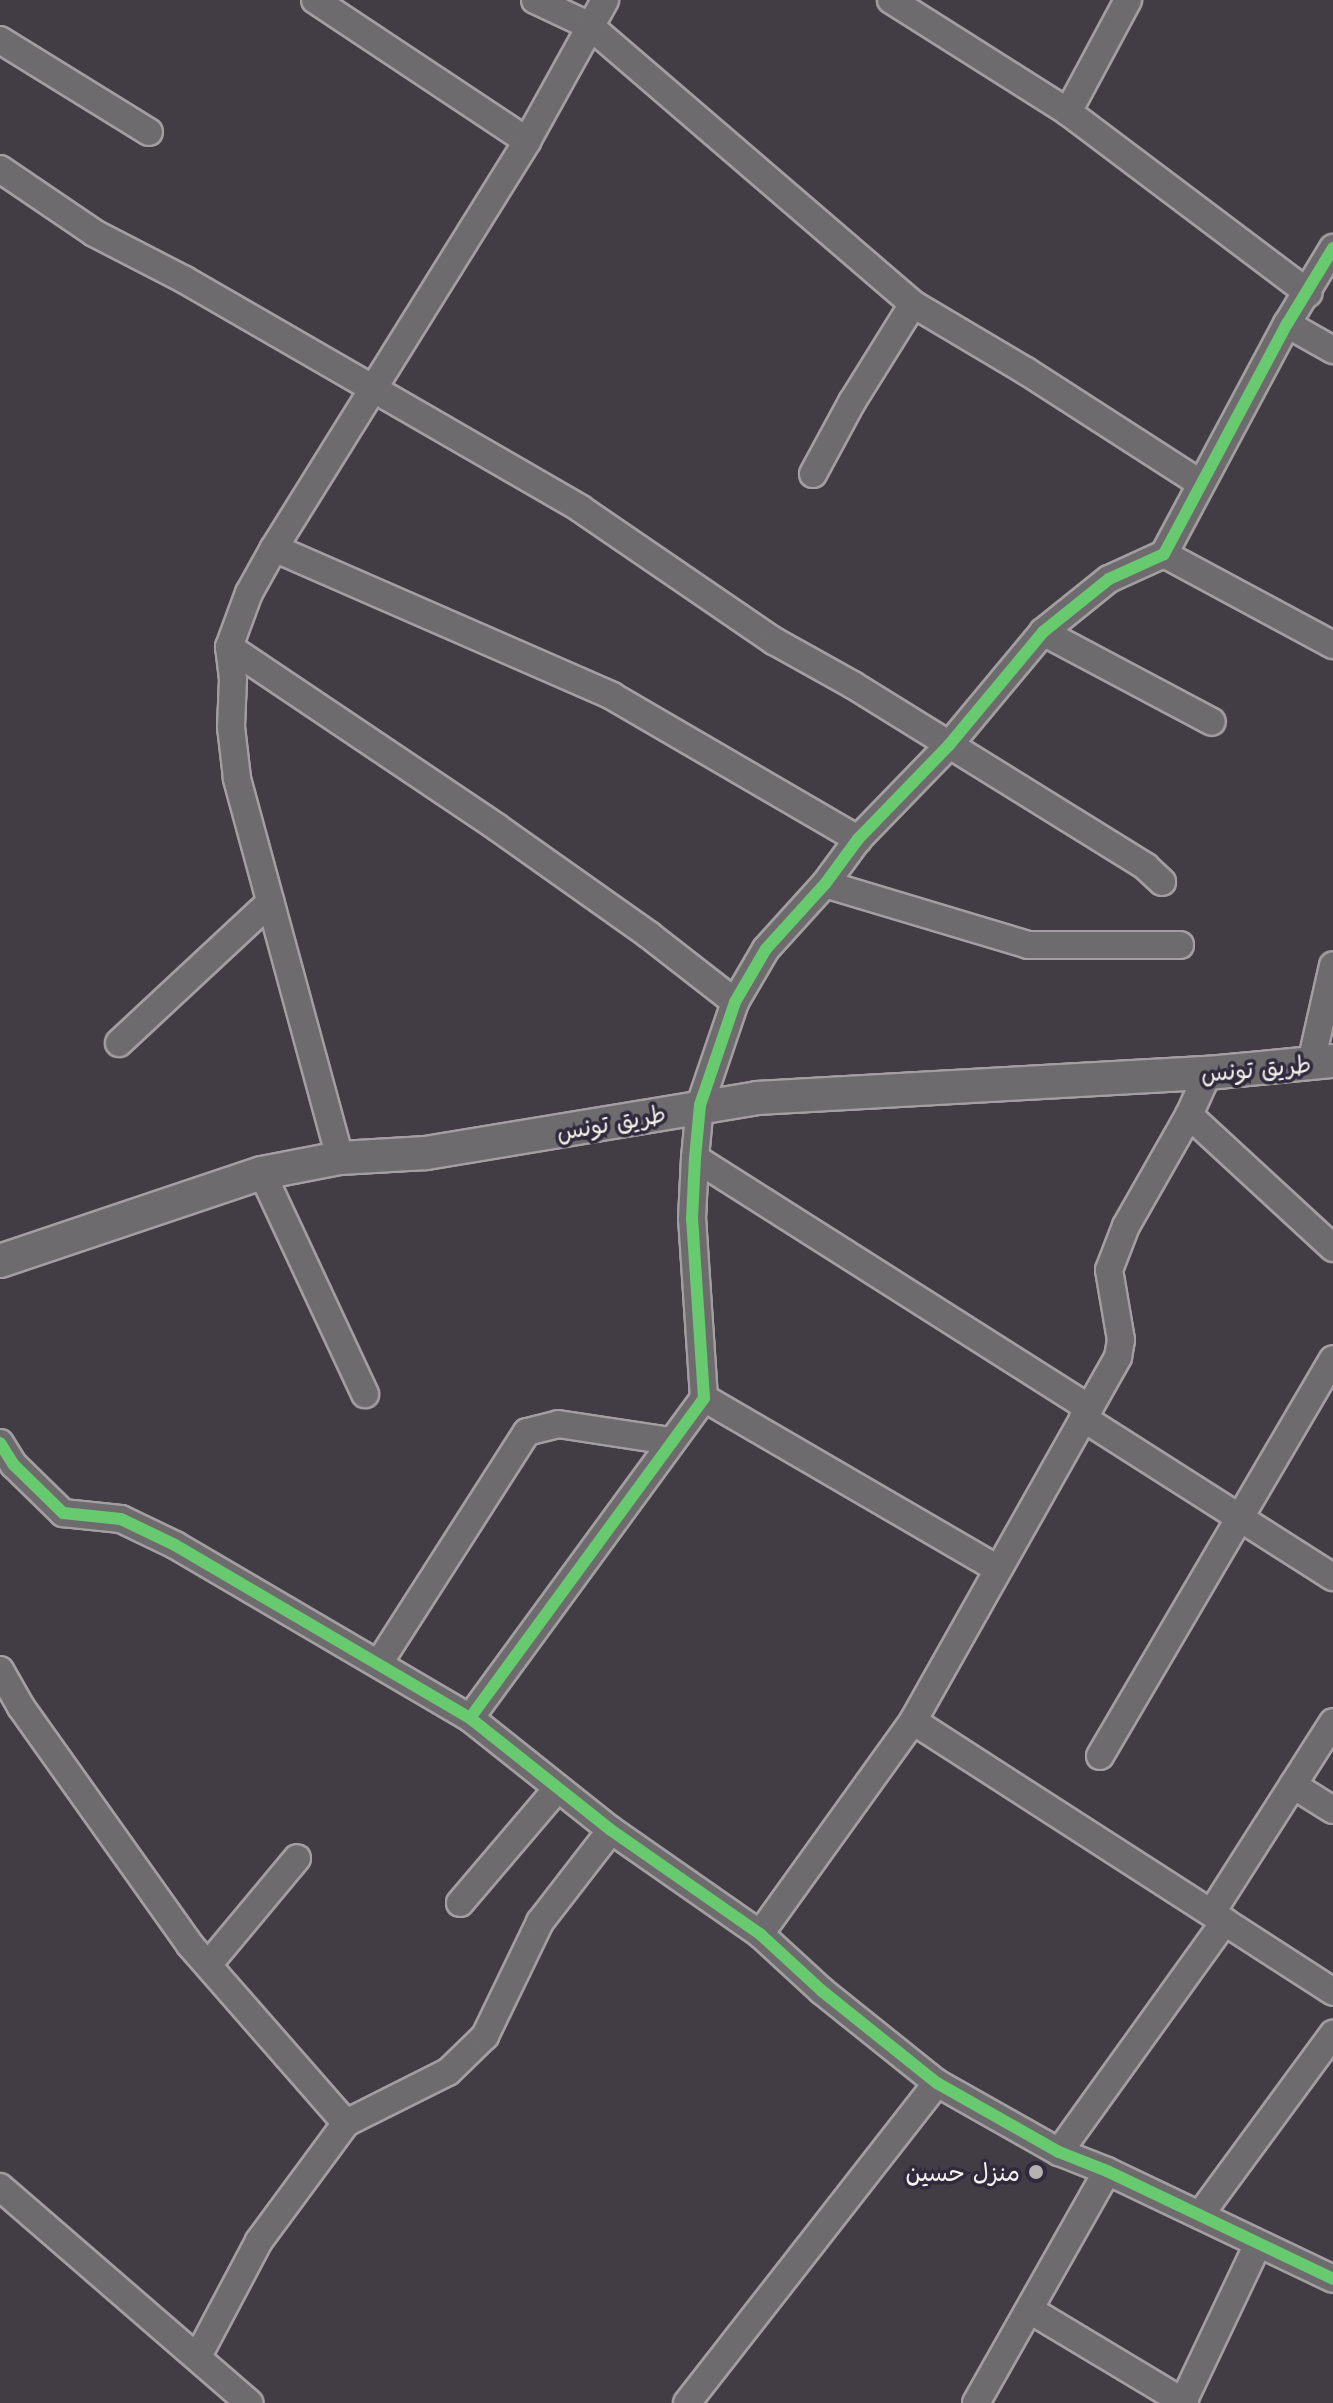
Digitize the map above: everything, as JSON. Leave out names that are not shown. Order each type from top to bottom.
[{"type":"main road","name":"طريق تونس","points":[[0,1261],[262,1173],[340,1158],[440,1151],[700,1105],[876,1090],[1208,1073],[1322,1062]]},
{"type":"street","points":[[315,0],[527,141]]},
{"type":"street","points":[[535,0],[590,26],[913,304],[1026,371],[1200,483]]},
{"type":"street","points":[[340,1158],[237,778],[231,727],[233,679],[229,647],[249,593],[274,548],[527,141],[605,0]]},
{"type":"street","points":[[891,0],[1068,112],[1308,293]]},
{"type":"street","points":[[1068,112],[1128,0]]},
{"type":"street","points":[[0,40],[149,132]]},
{"type":"street","points":[[0,169],[94,233],[145,257],[581,509],[774,641],[1146,867],[1162,882]]},
{"type":"street","points":[[470,1718],[704,1398],[692,1219],[700,1105],[735,1002],[766,949],[825,884],[858,839],[949,745],[1043,632],[1109,579],[1164,554],[1287,324],[1333,248]]},
{"type":"street","points":[[813,474],[913,304]]},
{"type":"street","points":[[1287,324],[1333,350]]},
{"type":"street","points":[[274,548],[612,696],[858,839]]},
{"type":"street","points":[[1164,554],[1333,645]]},
{"type":"street","points":[[1043,632],[1212,722]]},
{"type":"street","points":[[229,647],[498,828],[649,935],[735,1002]]},
{"type":"street","points":[[825,884],[1028,945],[1180,945]]},
{"type":"street","points":[[119,1043],[270,902]]},
{"type":"street","points":[[1322,1062],[1333,965]]},
{"type":"street","points":[[760,1934],[913,1721],[1118,1357],[1121,1340],[1109,1270],[1140,1198],[1189,1115],[1208,1073]]},
{"type":"street","points":[[1189,1115],[1333,1248]]},
{"type":"street","points":[[695,1158],[1333,1577]]},
{"type":"street","points":[[262,1173],[365,1394]]},
{"type":"street","points":[[1100,1756],[1333,1359]]},
{"type":"street","points":[[704,1398],[998,1569]]},
{"type":"street","points":[[379,1663],[527,1432],[558,1424],[671,1441]]},
{"type":"street","points":[[0,1443],[14,1465],[63,1513],[121,1519],[256,1589],[420,1691],[470,1718],[611,1830],[760,1934],[822,1991],[937,2083],[1059,2152],[1107,2171],[1333,2279]]},
{"type":"street","points":[[0,1670],[21,1707],[208,1965],[346,2123]]},
{"type":"street","points":[[913,1721],[1333,1992]]},
{"type":"street","points":[[1059,2152],[1219,1916],[1293,1785],[1333,1722]]},
{"type":"street","points":[[1293,1785],[1333,1810]]},
{"type":"street","points":[[460,1903],[557,1789]]},
{"type":"street","points":[[198,2356],[259,2241],[346,2123],[448,2072],[485,2036],[540,1922],[611,1830]]},
{"type":"street","points":[[208,1965],[297,1858]]},
{"type":"street","points":[[1200,2215],[1333,2034]]},
{"type":"street","points":[[687,2403],[937,2083]]},
{"type":"street","points":[[976,2403],[1107,2171]]},
{"type":"street","points":[[0,2187],[249,2403]]},
{"type":"street","points":[[1030,2310],[1184,2402],[1258,2244]]},
{"type":"cycle path","points":[[470,1718],[704,1398],[692,1219],[700,1105],[735,1002],[766,949],[825,884],[858,839],[949,745],[1043,632],[1109,579],[1164,554],[1287,324],[1333,248]]},
{"type":"cycle path","points":[[0,1443],[14,1465],[63,1513],[121,1519],[175,1545],[470,1718],[611,1830],[760,1934],[822,1991],[937,2083],[1059,2152],[1107,2171],[1333,2279]]},
{"type":"place","name":"منزل حسين","points":[[1036,2172]]}]
